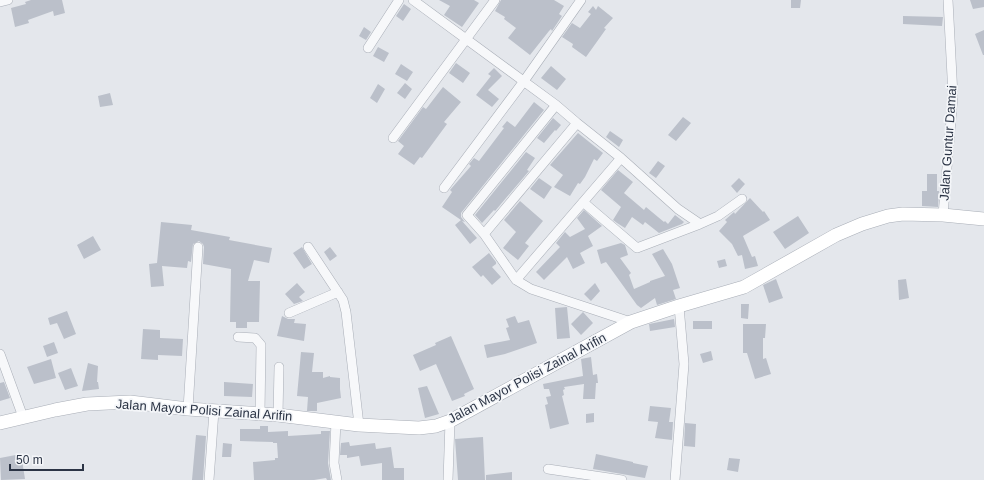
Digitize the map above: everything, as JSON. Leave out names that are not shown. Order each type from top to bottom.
[{"type":"main road","name":"Jalan Mayor Polisi Zainal Arifin","points":[[0,423],[87,404],[130,402],[188,409],[278,415],[359,425],[419,428],[436,426],[450,420],[632,322],[679,306],[744,287],[836,235],[862,224],[888,216],[902,214],[943,215],[984,219]]},
{"type":"street","points":[[0,2],[8,0]]},
{"type":"street","points":[[368,48],[399,0]]},
{"type":"street","points":[[413,0],[465,40],[556,105],[622,158],[678,209],[700,224]]},
{"type":"street","points":[[394,138],[495,0]]},
{"type":"street","points":[[444,188],[524,81],[581,0]]},
{"type":"street","name":"Jalan Guntur Damai","points":[[943,215],[953,96],[948,0]]},
{"type":"street","points":[[556,105],[467,215],[484,234],[516,280],[531,289],[632,322]]},
{"type":"street","points":[[484,234],[577,123]]},
{"type":"street","points":[[516,280],[622,158]]},
{"type":"street","points":[[583,202],[637,248],[718,216],[742,199]]},
{"type":"street","points":[[188,409],[198,247]]},
{"type":"street","points":[[308,247],[343,300],[346,312],[359,425]]},
{"type":"street","points":[[289,313],[338,292]]},
{"type":"street","points":[[674,480],[684,364],[679,306]]},
{"type":"street","points":[[238,337],[255,338],[261,345],[260,414]]},
{"type":"street","points":[[0,354],[23,417]]},
{"type":"street","points":[[278,415],[279,367]]},
{"type":"street","points":[[209,480],[214,411]]},
{"type":"street","points":[[448,480],[450,420]]},
{"type":"street","points":[[336,422],[334,463],[337,480]]},
{"type":"street","points":[[548,469],[622,480]]},
{"type":"building","points":[[31,0],[62,0],[65,13],[54,16],[53,11],[28,20],[29,23],[15,27],[11,8],[26,4],[25,2]]},
{"type":"building","points":[[439,0],[474,0],[479,3],[462,27],[444,15],[450,6]]},
{"type":"building","points":[[501,0],[554,0],[564,6],[559,14],[562,16],[552,31],[551,29],[530,55],[508,38],[516,28],[504,19],[505,17],[495,11]]},
{"type":"building","points":[[791,0],[801,0],[800,8],[791,8]]},
{"type":"building","points":[[970,0],[984,0],[984,7],[973,9]]},
{"type":"building","points":[[404,4],[411,9],[403,21],[396,16]]},
{"type":"building","points":[[593,6],[596,10],[598,6],[613,18],[604,28],[606,29],[586,57],[572,47],[573,44],[562,37],[572,23],[580,28],[591,14],[588,12]]},
{"type":"building","points":[[903,16],[943,17],[942,26],[903,24]]},
{"type":"building","points":[[364,27],[371,32],[366,40],[359,36]]},
{"type":"building","points":[[984,30],[984,55],[983,55],[975,34]]},
{"type":"building","points":[[378,47],[389,53],[384,62],[373,56]]},
{"type":"building","points":[[456,63],[470,73],[463,83],[449,73]]},
{"type":"building","points":[[401,64],[413,72],[407,81],[395,74]]},
{"type":"building","points":[[551,66],[566,79],[557,90],[541,78]]},
{"type":"building","points":[[494,68],[502,76],[488,90],[499,99],[492,107],[476,95],[491,76],[488,74]]},
{"type":"building","points":[[405,83],[412,89],[405,99],[397,93]]},
{"type":"building","points":[[378,84],[385,89],[377,103],[370,98]]},
{"type":"building","points":[[443,87],[461,102],[444,122],[447,124],[422,158],[420,157],[414,165],[398,154],[404,146],[398,141],[423,107],[426,109]]},
{"type":"building","points":[[110,93],[113,105],[100,107],[98,96]]},
{"type":"building","points":[[534,102],[544,110],[461,213],[461,217],[465,222],[462,221],[477,238],[470,244],[455,225],[461,220],[442,207],[452,192],[450,190],[471,166],[469,164],[474,158],[479,161],[504,128],[502,127],[507,121],[515,127]]},
{"type":"building","points":[[683,117],[691,123],[676,141],[668,135]]},
{"type":"building","points":[[553,118],[561,125],[544,143],[537,138]]},
{"type":"building","points":[[610,131],[623,140],[619,147],[606,137]]},
{"type":"building","points":[[578,133],[603,153],[597,161],[594,159],[585,177],[580,184],[578,183],[570,196],[554,187],[563,175],[550,165]]},
{"type":"building","points":[[526,152],[535,158],[527,170],[529,171],[495,211],[494,210],[482,223],[475,215]]},
{"type":"building","points":[[658,161],[665,166],[656,178],[649,173]]},
{"type":"building","points":[[618,170],[633,182],[624,193],[644,210],[646,207],[668,224],[675,215],[684,222],[659,233],[645,222],[643,225],[632,217],[625,228],[613,220],[621,207],[601,190]]},
{"type":"building","points":[[927,174],[937,174],[937,191],[939,191],[938,207],[922,206],[922,191],[927,191]]},
{"type":"building","points":[[539,178],[552,187],[544,199],[530,189]]},
{"type":"building","points":[[739,178],[745,184],[737,193],[731,186]]},
{"type":"building","points":[[750,198],[763,212],[764,211],[770,220],[743,236],[752,257],[755,256],[758,266],[745,269],[742,255],[738,256],[732,244],[719,231],[727,222],[725,220],[734,212],[735,214]]},
{"type":"building","points":[[520,201],[543,221],[525,243],[529,246],[518,260],[503,248],[516,232],[504,220]]},
{"type":"building","points":[[584,210],[602,226],[588,236],[593,246],[580,253],[585,263],[573,269],[567,257],[544,280],[536,272],[560,247],[556,243],[565,232],[570,237],[585,229],[577,218]]},
{"type":"building","points":[[798,216],[809,233],[785,249],[773,232]]},
{"type":"building","points":[[161,222],[192,225],[191,230],[230,237],[229,240],[272,248],[269,263],[254,260],[248,281],[260,281],[259,322],[247,322],[247,328],[236,328],[236,322],[230,322],[231,269],[203,264],[204,247],[199,241],[193,244],[191,262],[188,261],[187,268],[162,266],[164,286],[151,287],[149,264],[157,263]]},
{"type":"building","points":[[93,236],[101,250],[84,259],[77,245]]},
{"type":"building","points":[[621,243],[625,245],[628,255],[620,258],[631,273],[629,275],[634,289],[665,276],[652,254],[663,249],[672,264],[680,288],[673,290],[676,299],[657,305],[655,298],[641,308],[637,305],[606,262],[601,264],[597,250]]},
{"type":"building","points":[[302,247],[312,264],[304,269],[293,253]]},
{"type":"building","points":[[330,247],[337,256],[330,261],[324,252]]},
{"type":"building","points":[[489,253],[496,262],[496,264],[492,267],[501,277],[492,285],[483,275],[481,277],[472,267]]},
{"type":"building","points":[[725,259],[727,266],[719,268],[717,261]]},
{"type":"building","points":[[776,279],[783,298],[769,303],[763,285]]},
{"type":"building","points":[[906,279],[909,298],[899,300],[898,280]]},
{"type":"building","points":[[297,283],[305,292],[299,297],[303,301],[294,304],[285,294]]},
{"type":"building","points":[[595,283],[600,291],[591,301],[584,294]]},
{"type":"building","points":[[741,304],[749,304],[748,319],[741,318]]},
{"type":"building","points":[[567,307],[570,338],[557,339],[555,308]]},
{"type":"building","points":[[67,311],[76,334],[64,339],[57,323],[50,325],[48,318]]},
{"type":"building","points":[[583,312],[593,323],[581,335],[571,324]]},
{"type":"building","points":[[282,316],[288,319],[295,319],[294,323],[306,324],[304,341],[277,336]]},
{"type":"building","points":[[515,316],[518,323],[529,320],[537,343],[505,354],[487,358],[484,345],[510,340],[506,328],[509,327],[506,319]]},
{"type":"building","points":[[674,319],[675,327],[650,331],[649,324]]},
{"type":"building","points":[[693,321],[712,321],[712,329],[693,329]]},
{"type":"building","points":[[743,324],[766,324],[765,338],[763,338],[763,359],[766,358],[771,374],[755,379],[747,353],[743,353]]},
{"type":"building","points":[[143,329],[160,330],[160,338],[183,339],[182,356],[158,355],[158,360],[141,359]]},
{"type":"building","points":[[451,336],[474,389],[464,394],[465,396],[452,401],[436,364],[420,371],[413,355],[436,345],[435,343]]},
{"type":"building","points":[[54,342],[58,353],[47,357],[43,346]]},
{"type":"building","points":[[711,351],[713,360],[703,363],[700,354]]},
{"type":"building","points":[[301,352],[314,353],[312,372],[323,372],[323,378],[330,376],[340,378],[341,398],[317,403],[317,411],[307,411],[308,397],[297,396]]},
{"type":"building","points":[[591,357],[593,375],[597,374],[598,383],[596,383],[595,399],[583,399],[584,384],[564,387],[564,395],[562,396],[569,424],[550,429],[545,405],[548,404],[546,397],[551,396],[549,389],[544,389],[543,384],[583,376],[581,359]]},
{"type":"building","points":[[51,359],[56,378],[34,384],[27,367]]},
{"type":"building","points":[[88,363],[98,366],[97,382],[99,389],[82,391]]},
{"type":"building","points":[[71,368],[78,386],[65,390],[58,373]]},
{"type":"building","points":[[4,382],[10,398],[0,401],[0,383]]},
{"type":"building","points":[[224,382],[253,384],[252,397],[224,396]]},
{"type":"building","points":[[427,386],[439,414],[425,418],[418,388]]},
{"type":"building","points":[[650,406],[671,408],[669,422],[673,422],[672,440],[655,438],[658,422],[648,421]]},
{"type":"building","points":[[594,413],[594,422],[586,423],[586,414]]},
{"type":"building","points":[[685,423],[696,424],[695,447],[684,446]]},
{"type":"building","points":[[260,426],[268,426],[268,432],[288,431],[288,436],[321,434],[321,431],[330,431],[328,463],[331,480],[327,480],[326,478],[314,480],[254,480],[253,462],[275,460],[275,458],[278,458],[277,443],[240,441],[240,429],[260,429]]},
{"type":"building","points":[[196,435],[206,436],[203,480],[192,480]]},
{"type":"building","points":[[483,437],[485,480],[458,480],[455,439]]},
{"type":"building","points":[[349,442],[350,446],[375,443],[376,449],[391,447],[394,468],[404,468],[404,480],[382,480],[382,463],[361,466],[359,456],[347,458],[347,455],[340,455],[341,443]]},
{"type":"building","points":[[223,443],[232,444],[231,457],[222,457]]},
{"type":"building","points":[[21,454],[25,479],[1,480],[0,458]]},
{"type":"building","points":[[596,454],[648,466],[645,478],[593,469]]},
{"type":"building","points":[[729,458],[740,459],[738,472],[727,470]]},
{"type":"building","points":[[512,472],[512,480],[486,480],[486,475]]}]
